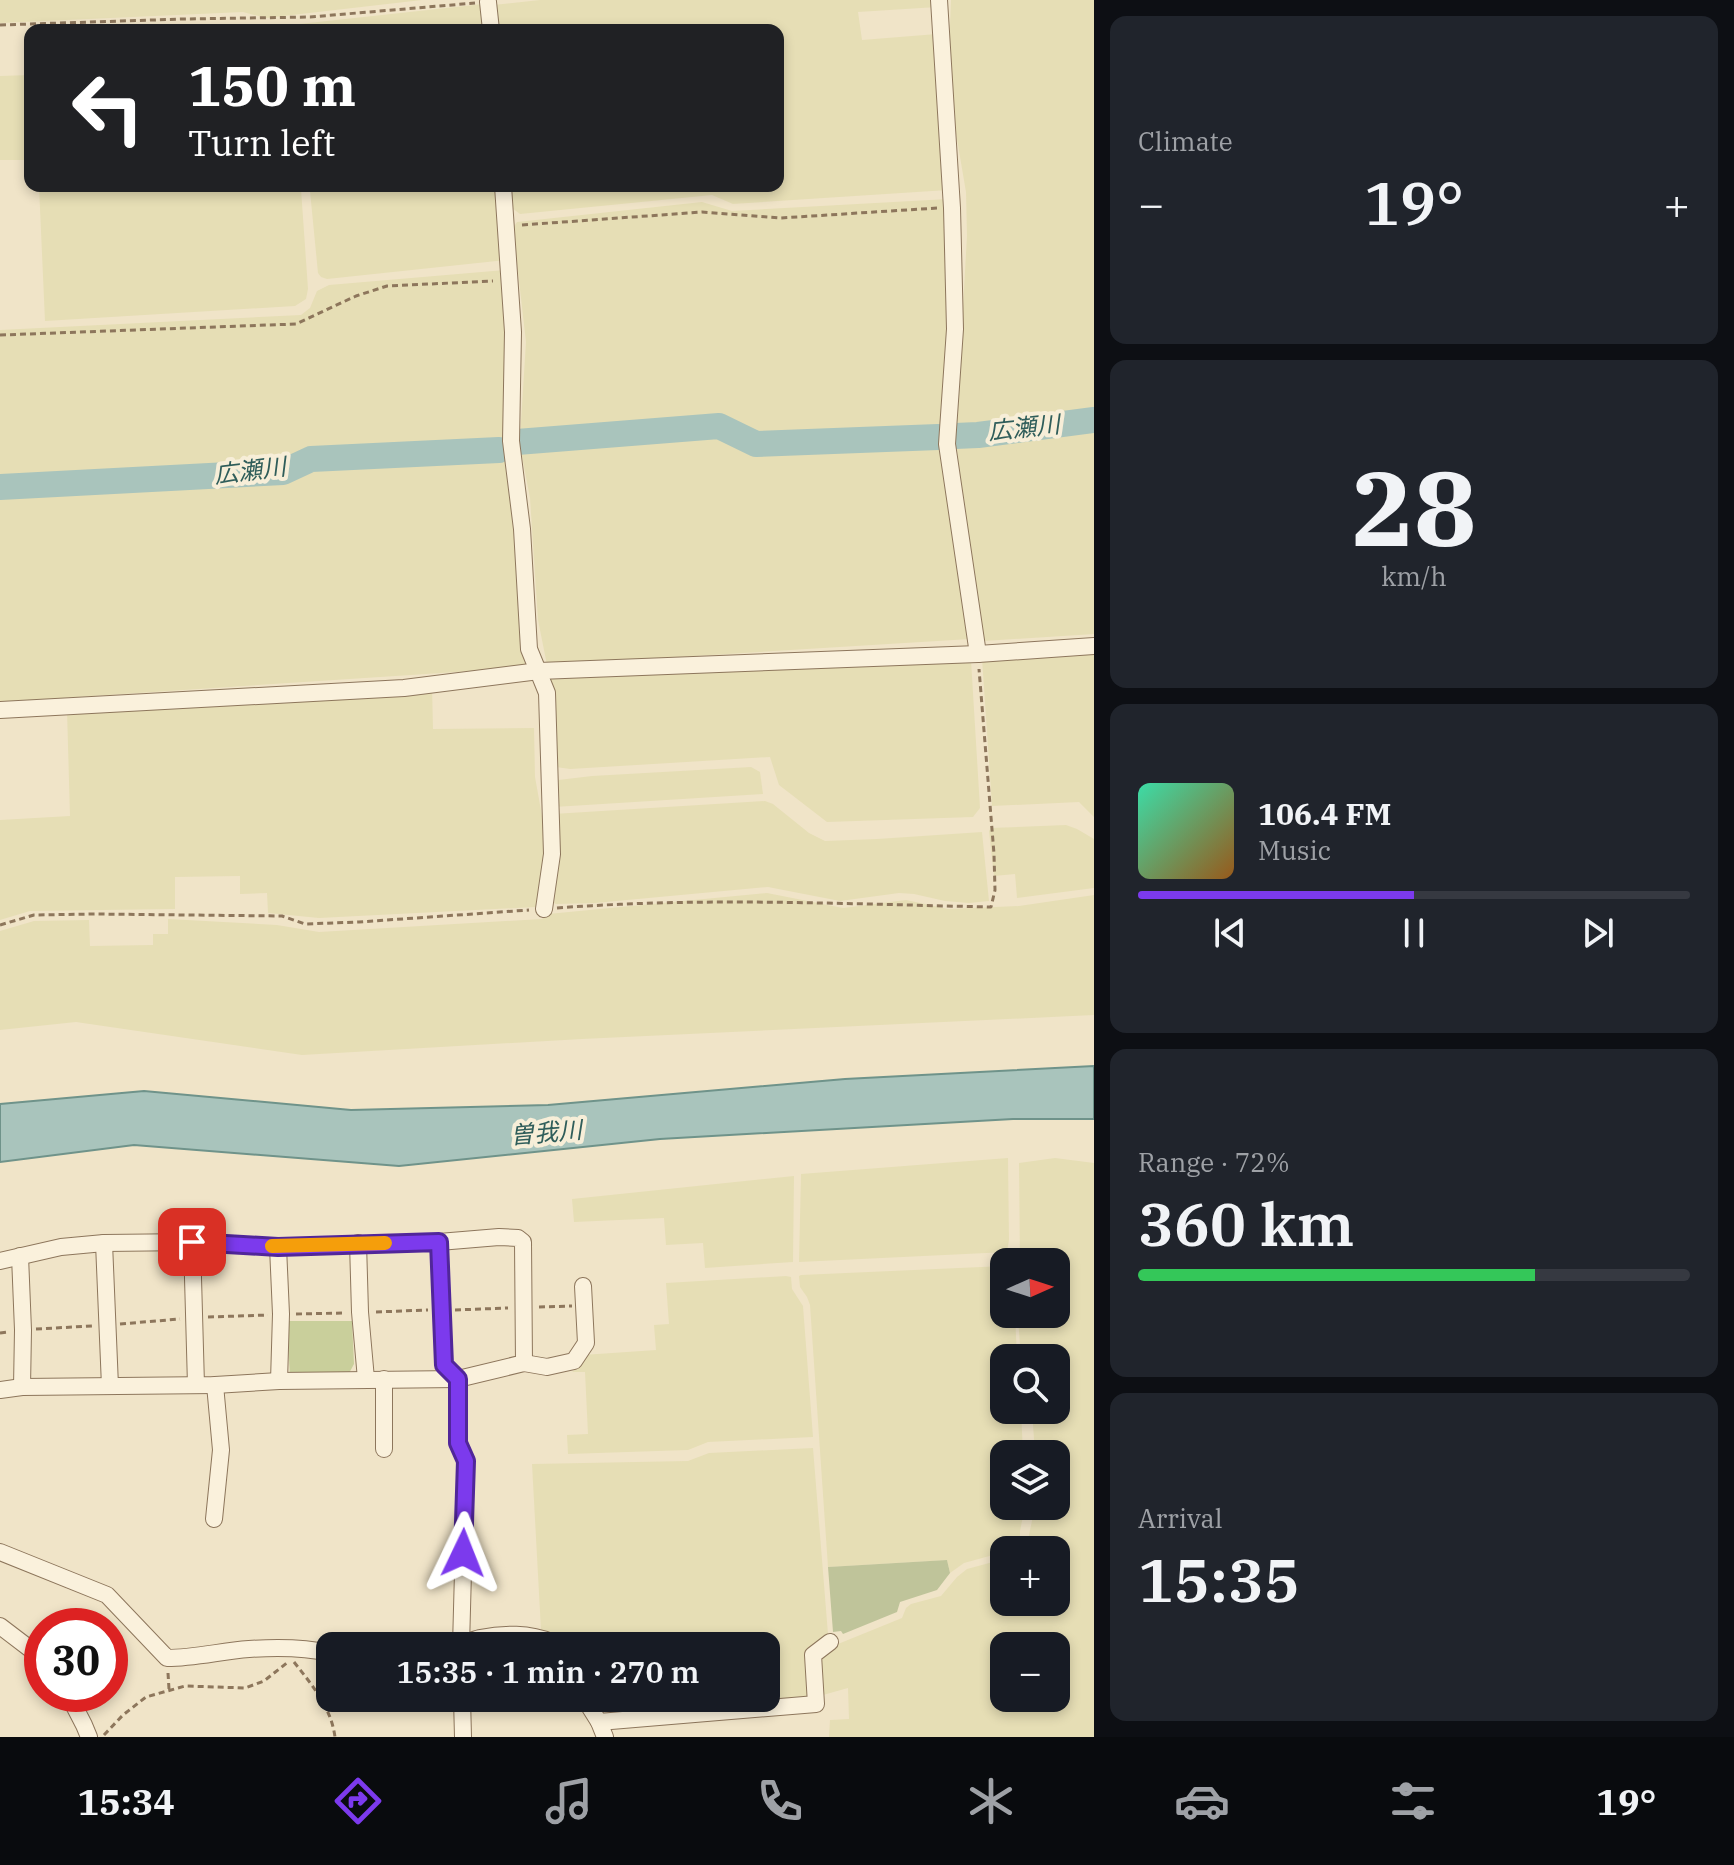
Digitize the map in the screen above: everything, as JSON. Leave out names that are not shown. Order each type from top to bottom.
[{"type":"street","points":[[939,0],[952,208],[955,329],[947,444],[978,654]]},
{"type":"street","points":[[488,2],[490,24]]},
{"type":"street","points":[[503,192],[513,332],[511,441],[522,529],[529,649],[547,693],[552,854],[544,909]]},
{"type":"street","points":[[0,710],[404,688],[539,671],[978,654],[1094,646]]},
{"type":"street","points":[[0,1261],[61,1247],[104,1243],[192,1242],[278,1247],[518,1238],[523,1242],[524,1363]]},
{"type":"street","points":[[192,1242],[196,1385]]},
{"type":"street","points":[[439,1242],[444,1365],[458,1379],[458,1443],[466,1461],[460,1632]]},
{"type":"street","points":[[104,1243],[110,1386]]},
{"type":"street","points":[[358,1243],[366,1379]]},
{"type":"street","points":[[278,1247],[281,1314],[279,1381]]},
{"type":"street","points":[[20,1256],[22,1387]]},
{"type":"street","points":[[0,1390],[22,1387],[458,1379],[524,1363],[547,1367],[574,1361],[586,1343],[583,1286]]},
{"type":"street","points":[[384,1379],[384,1449]]},
{"type":"street","points":[[214,1519],[221,1450],[215,1385]]},
{"type":"street","points":[[0,1552],[107,1595],[167,1658],[249,1649],[316,1650]]},
{"type":"street","points":[[0,1626],[24,1644]]},
{"type":"street","points":[[592,1712],[602,1730],[816,1704],[813,1655],[830,1642]]},
{"type":"street","points":[[77,1712],[89,1737]]},
{"type":"street","points":[[462,1712],[463,1737]]},
{"type":"path","points":[[30,24],[310,17],[488,2]]},
{"type":"path","points":[[0,25],[24,24]]},
{"type":"path","points":[[506,226],[702,212],[781,218],[952,208]]},
{"type":"path","points":[[0,335],[296,324],[356,296],[387,286],[509,280]]},
{"type":"path","points":[[0,925],[34,915],[96,914],[282,916],[305,924],[623,904],[791,901],[991,907],[995,890],[994,854],[978,654]]},
{"type":"path","points":[[102,1737],[146,1697],[185,1686],[245,1688],[264,1681],[292,1659],[317,1692],[333,1721],[335,1737]]},
{"type":"shaded area","points":[[0,0],[422,0],[266,18],[243,12],[0,23]]},
{"type":"shaded area","points":[[540,0],[938,0],[937,7],[858,12],[862,40],[937,34],[948,190],[733,204],[712,195],[520,214],[512,208],[511,192],[784,192],[784,24],[497,24],[493,5]]},
{"type":"shaded area","points":[[951,0],[1094,0],[1094,417],[956,433],[967,236],[966,192],[951,104]]},
{"type":"shaded area","points":[[483,4],[487,24],[299,24]]},
{"type":"shaded area","points":[[24,75],[24,160],[0,160],[0,76]]},
{"type":"shaded area","points":[[39,192],[301,192],[308,289],[306,299],[295,306],[45,321]]},
{"type":"shaded area","points":[[310,192],[501,192],[506,260],[327,279],[318,273]]},
{"type":"shaded area","points":[[948,199],[954,205],[943,432],[758,442],[720,423],[520,438],[526,342],[513,228],[517,222],[702,202],[732,211]]},
{"type":"shaded area","points":[[505,270],[505,446],[311,456],[283,469],[0,482],[0,330],[301,315],[310,308],[317,291],[329,285]]},
{"type":"shaded area","points":[[1094,422],[1094,634],[984,641],[956,440]]},
{"type":"shaded area","points":[[720,431],[758,450],[944,441],[970,639],[547,665],[538,620],[530,498],[520,446]]},
{"type":"shaded area","points":[[506,455],[532,667],[0,702],[0,491],[289,478],[307,464]]},
{"type":"shaded area","points":[[1094,652],[1094,817],[1079,802],[992,806],[982,658]]},
{"type":"shaded area","points":[[971,660],[980,808],[973,817],[827,822],[779,785],[770,757],[570,769],[556,767],[550,678]]},
{"type":"shaded area","points":[[432,686],[433,729],[534,728],[535,777],[549,855],[541,902],[535,907],[319,918],[268,913],[267,893],[240,894],[240,876],[175,877],[175,909],[30,911],[0,920],[0,820],[70,816],[67,710]]},
{"type":"shaded area","points":[[751,767],[760,772],[763,794],[554,807],[550,781],[592,776]]},
{"type":"shaded area","points":[[765,801],[825,841],[982,832],[989,901],[945,901],[899,893],[840,901],[768,887],[595,903],[554,903],[559,856],[553,814]]},
{"type":"shaded area","points":[[1066,825],[1094,839],[1094,888],[1017,898],[1015,874],[994,876],[991,828]]},
{"type":"shaded area","points":[[767,893],[843,908],[906,900],[948,909],[1019,906],[1094,895],[1094,1015],[302,1055],[76,1022],[0,1030],[0,931],[34,921],[89,920],[90,946],[153,945],[153,934],[168,934],[168,919],[277,925],[319,932],[542,919],[548,914]]},
{"type":"shaded area","points":[[1008,1158],[1008,1248],[990,1248],[990,1253],[799,1262],[801,1174]]},
{"type":"shaded area","points":[[1055,1158],[1094,1163],[1094,1737],[829,1737],[830,1720],[849,1719],[848,1688],[823,1695],[821,1658],[838,1644],[902,1618],[911,1604],[941,1596],[967,1569],[990,1563],[990,1616],[1070,1616],[1070,1536],[1029,1536],[1032,1520],[1070,1520],[1070,1440],[1034,1440],[1033,1424],[1070,1424],[1070,1344],[1020,1344],[1019,1328],[1070,1328],[1070,1248],[1020,1248],[1019,1163]]},
{"type":"shaded area","points":[[794,1176],[793,1262],[705,1268],[703,1243],[666,1245],[664,1218],[574,1222],[572,1199]]},
{"type":"shaded area","points":[[990,1267],[990,1328],[1016,1328],[1016,1344],[990,1344],[990,1424],[1022,1424],[1022,1440],[990,1440],[990,1520],[1022,1520],[1020,1536],[990,1536],[990,1556],[964,1563],[950,1573],[947,1560],[828,1567],[810,1305],[800,1287],[801,1275]]},
{"type":"shaded area","points":[[791,1277],[792,1289],[803,1306],[813,1437],[708,1442],[688,1450],[568,1454],[567,1435],[588,1434],[585,1372],[572,1372],[580,1366],[583,1355],[656,1350],[654,1325],[669,1324],[666,1283]]},
{"type":"shaded area","points":[[813,1448],[828,1634],[815,1645],[812,1697],[780,1700],[780,1632],[541,1630],[532,1464],[688,1461],[709,1453]]},
{"type":"green space","points":[[287,1321],[352,1321],[354,1364],[347,1377],[290,1378]]},
{"type":"green space","points":[[947,1560],[950,1573],[937,1590],[900,1602],[897,1612],[843,1634],[841,1631],[833,1632],[828,1567]]},
{"type":"water","name":"曽我川","points":[[1094,1066],[1094,1119],[1013,1119],[660,1139],[399,1166],[134,1145],[0,1162],[0,1104],[144,1091],[351,1110],[548,1105],[845,1079]]},
{"type":"waterway","name":"広瀬川","points":[[955,436],[1094,420]]},
{"type":"waterway","name":"広瀬川","points":[[517,442],[719,426],[756,444],[938,437]]},
{"type":"waterway","name":"広瀬川","points":[[0,487],[283,472],[311,459],[499,450]]},
{"type":"slow traffic","points":[[272,1246],[385,1243]]},
{"type":"route","points":[[192,1242],[278,1247],[439,1242],[444,1365],[458,1379],[458,1443],[466,1461],[463,1553]]}]
